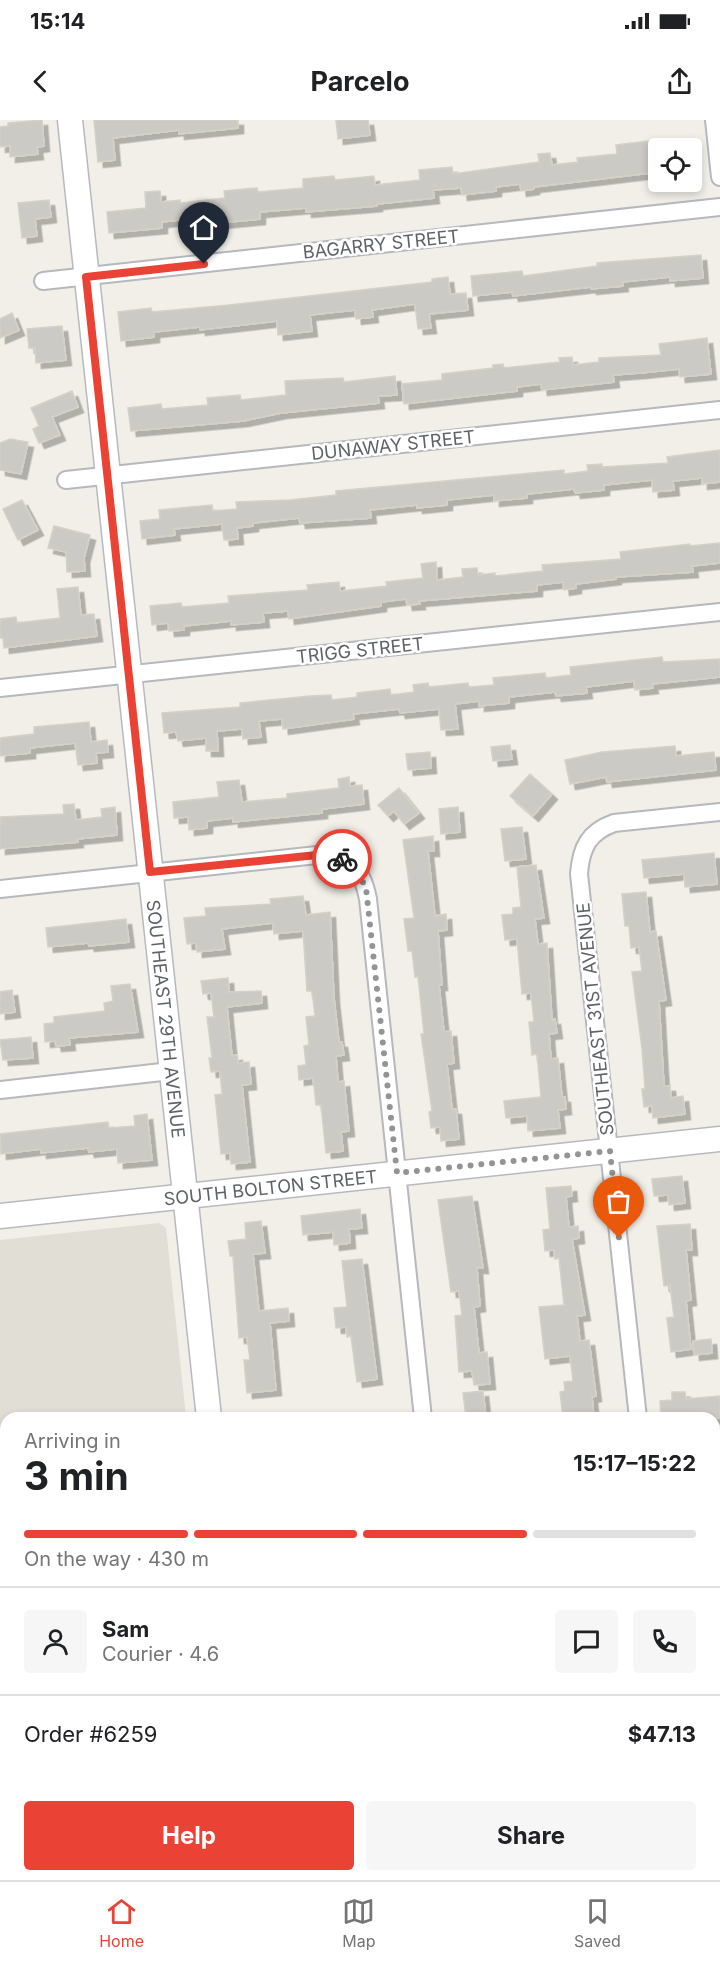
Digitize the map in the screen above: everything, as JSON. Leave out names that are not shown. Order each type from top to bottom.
[{"type":"street","name":"SOUTHEAST 29TH AVENUE","points":[[70,120],[208,1412]]},
{"type":"street","points":[[714,120],[720,177]]},
{"type":"street","name":"BAGARRY STREET","points":[[43,281],[720,207]]},
{"type":"street","name":"DUNAWAY STREET","points":[[66,480],[720,410]]},
{"type":"street","name":"TRIGG STREET","points":[[0,688],[720,612]]},
{"type":"street","name":"SOUTHEAST 31ST AVENUE","points":[[637,1412],[579,873],[583,848],[598,828],[614,823],[720,812]]},
{"type":"street","points":[[0,889],[317,855],[347,861],[360,876],[368,899],[422,1412]]},
{"type":"street","points":[[0,1090],[171,1071]]},
{"type":"street","name":"SOUTH BOLTON STREET","points":[[0,1216],[720,1139]]},
{"type":"shaded area","points":[[159,1223],[166,1228],[185,1412],[0,1412],[0,1240]]},
{"type":"building","points":[[42,120],[44,146],[37,147],[38,154],[10,157],[10,146],[0,147],[0,127],[8,126],[8,123]]},
{"type":"building","points":[[94,120],[238,120],[238,128],[179,134],[179,130],[113,138],[115,160],[98,162]]},
{"type":"building","points":[[336,120],[368,120],[370,135],[338,139]]},
{"type":"building","points":[[648,141],[648,173],[534,187],[534,189],[521,191],[520,184],[496,187],[496,191],[462,195],[461,188],[433,190],[434,198],[377,204],[377,206],[306,212],[306,208],[260,212],[260,219],[189,226],[188,219],[162,222],[162,228],[109,233],[107,212],[146,208],[145,192],[160,191],[161,202],[180,200],[180,203],[225,198],[224,191],[257,188],[258,192],[303,188],[303,179],[334,176],[335,180],[374,176],[375,185],[420,180],[419,170],[452,167],[453,174],[539,162],[538,154],[550,153],[552,165],[578,162],[577,158],[617,154],[616,145]]},
{"type":"building","points":[[49,200],[51,217],[35,219],[37,236],[22,238],[18,203]]},
{"type":"building","points":[[701,255],[703,278],[670,281],[670,277],[622,282],[623,286],[591,289],[591,287],[513,296],[512,292],[473,296],[471,276],[522,271],[523,276],[597,266],[597,263]]},
{"type":"building","points":[[448,277],[450,294],[466,293],[468,310],[429,314],[431,328],[418,329],[415,304],[372,310],[373,317],[356,319],[355,310],[310,315],[312,331],[278,335],[277,321],[200,330],[200,327],[154,332],[154,337],[121,341],[118,312],[151,308],[152,312],[229,305],[432,282],[432,279]]},
{"type":"building","points":[[12,313],[19,330],[0,338],[0,319]]},
{"type":"building","points":[[62,326],[66,360],[36,363],[35,348],[29,348],[27,329]]},
{"type":"building","points":[[707,338],[711,374],[680,377],[679,369],[613,375],[614,382],[542,390],[541,384],[517,387],[517,391],[404,404],[402,384],[442,380],[442,374],[493,368],[493,365],[503,364],[504,368],[560,362],[559,358],[572,357],[573,365],[599,362],[599,358],[661,355],[659,344]]},
{"type":"building","points":[[395,376],[397,395],[378,396],[379,403],[281,413],[243,421],[131,431],[128,408],[161,404],[162,409],[208,405],[207,398],[240,395],[241,400],[286,395],[285,381],[343,378],[344,382]]},
{"type":"building","points":[[72,391],[78,407],[52,417],[60,435],[39,443],[33,429],[39,426],[31,408]]},
{"type":"building","points":[[10,439],[28,442],[21,474],[0,470],[0,443]]},
{"type":"building","points":[[720,450],[720,482],[702,484],[702,478],[673,481],[674,490],[653,492],[652,480],[604,485],[604,490],[575,493],[574,489],[527,494],[527,498],[494,501],[494,495],[447,500],[447,505],[417,508],[417,505],[370,510],[371,518],[300,523],[299,518],[253,523],[253,526],[237,528],[238,539],[224,540],[222,524],[174,529],[175,535],[142,539],[140,521],[160,519],[159,510],[212,505],[213,511],[237,509],[236,502],[336,495],[336,491],[564,470],[564,474],[588,471],[587,465],[602,464],[602,467],[668,463],[667,457]]},
{"type":"building","points":[[22,500],[38,530],[18,540],[3,509]]},
{"type":"building","points":[[54,526],[90,535],[84,558],[85,571],[67,572],[66,552],[48,548]]},
{"type":"building","points":[[720,543],[720,563],[692,566],[693,572],[616,577],[616,579],[576,584],[576,588],[564,590],[563,582],[537,585],[537,591],[419,601],[420,604],[407,605],[406,599],[381,602],[381,606],[289,619],[288,611],[263,613],[264,622],[231,625],[231,621],[184,626],[184,630],[169,631],[168,623],[152,625],[150,606],[181,603],[182,607],[229,603],[228,596],[308,590],[307,585],[339,582],[340,591],[387,586],[386,582],[423,578],[421,564],[436,562],[437,580],[463,577],[462,569],[477,568],[478,575],[495,573],[495,576],[543,571],[542,565],[621,559],[620,552]]},
{"type":"building","points":[[78,587],[81,615],[94,614],[97,636],[4,648],[3,638],[0,638],[0,619],[16,617],[17,623],[60,618],[57,589]]},
{"type":"building","points":[[662,657],[663,662],[720,659],[720,677],[652,684],[653,688],[635,690],[634,681],[586,687],[587,693],[556,696],[555,692],[509,697],[509,703],[479,706],[479,701],[455,704],[458,729],[441,730],[439,709],[400,713],[399,709],[353,714],[354,719],[283,729],[282,719],[259,721],[261,737],[243,739],[242,729],[217,731],[218,751],[206,751],[206,738],[178,741],[176,732],[164,733],[162,713],[240,707],[240,703],[310,696],[331,695],[332,700],[357,697],[357,693],[390,689],[391,695],[414,692],[413,685],[428,683],[429,687],[468,683],[469,687],[494,685],[493,678],[545,673],[546,678],[571,675],[570,667]]},
{"type":"building","points":[[89,722],[91,742],[107,740],[108,752],[96,753],[97,763],[78,765],[75,743],[30,748],[30,753],[0,756],[0,738],[34,734],[34,727]]},
{"type":"building","points":[[510,745],[512,759],[493,761],[491,747]]},
{"type":"building","points":[[675,746],[676,756],[714,752],[716,770],[607,782],[606,777],[570,784],[565,760],[602,752]]},
{"type":"building","points":[[430,752],[431,768],[408,770],[406,754]]},
{"type":"building","points":[[530,774],[552,794],[533,816],[510,796]]},
{"type":"building","points":[[349,777],[350,786],[362,785],[364,804],[322,809],[322,813],[233,822],[233,818],[207,821],[207,828],[189,830],[188,817],[174,818],[173,802],[219,797],[217,782],[239,780],[242,802],[287,798],[287,794],[339,788],[338,779]]},
{"type":"building","points":[[399,788],[419,813],[404,824],[394,811],[388,816],[378,805]]},
{"type":"building","points":[[74,804],[76,820],[102,817],[101,809],[115,807],[117,835],[77,839],[78,842],[0,849],[0,817],[64,814],[63,805]]},
{"type":"building","points":[[458,807],[460,832],[441,834],[439,809]]},
{"type":"building","points":[[522,827],[526,859],[505,861],[501,829]]},
{"type":"building","points":[[433,836],[434,851],[428,851],[435,916],[446,914],[447,930],[438,931],[442,985],[439,985],[444,1032],[451,1031],[454,1063],[447,1064],[452,1109],[456,1109],[459,1139],[441,1141],[440,1127],[431,1128],[429,1112],[432,1111],[421,1034],[424,1034],[418,977],[415,977],[412,951],[408,951],[404,919],[414,918],[403,840]]},
{"type":"building","points":[[714,853],[717,884],[685,887],[684,874],[644,878],[642,860]]},
{"type":"building","points":[[536,865],[544,918],[535,919],[538,944],[547,943],[552,1020],[555,1019],[557,1033],[549,1034],[551,1059],[558,1058],[562,1097],[565,1097],[566,1109],[558,1110],[560,1128],[528,1131],[527,1116],[506,1118],[504,1101],[541,1097],[537,1054],[532,1055],[529,1022],[534,1022],[531,993],[522,994],[517,939],[505,940],[502,915],[513,914],[513,908],[521,907],[517,867]]},
{"type":"building","points":[[646,892],[650,932],[656,931],[666,1000],[659,1001],[664,1086],[670,1086],[671,1098],[683,1096],[685,1114],[653,1118],[652,1106],[644,1107],[642,1049],[632,972],[642,971],[639,947],[631,948],[629,926],[625,926],[622,894]]},
{"type":"building","points":[[303,896],[306,915],[330,912],[334,998],[339,1042],[342,1042],[344,1055],[336,1056],[338,1082],[344,1081],[349,1131],[341,1132],[343,1151],[326,1153],[321,1105],[316,1105],[313,1078],[299,1080],[298,1066],[306,1065],[304,1046],[309,1045],[306,1017],[315,1016],[312,991],[307,991],[303,931],[274,934],[273,923],[222,929],[225,949],[197,952],[196,943],[187,944],[184,918],[206,916],[205,908],[271,904],[270,899]]},
{"type":"building","points":[[126,919],[129,942],[48,947],[46,928]]},
{"type":"building","points":[[228,978],[229,992],[261,991],[262,1003],[227,1007],[232,1056],[237,1055],[238,1063],[249,1062],[251,1084],[242,1085],[250,1162],[231,1164],[230,1153],[221,1154],[215,1095],[222,1094],[220,1071],[211,1072],[209,1058],[212,1058],[207,1017],[214,1017],[211,993],[203,994],[201,981]]},
{"type":"building","points":[[130,984],[138,1032],[69,1038],[70,1045],[56,1046],[55,1041],[45,1042],[44,1024],[54,1023],[54,1017],[105,1011],[104,1003],[113,1001],[111,986]]},
{"type":"building","points":[[12,990],[15,1012],[0,1014],[0,992]]},
{"type":"building","points":[[31,1037],[33,1058],[3,1060],[0,1040]]},
{"type":"building","points":[[147,1114],[152,1160],[118,1163],[117,1149],[89,1152],[88,1148],[41,1153],[41,1149],[1,1154],[0,1134],[108,1122],[109,1128],[135,1126],[134,1116]]},
{"type":"building","points":[[682,1176],[685,1203],[669,1205],[668,1195],[654,1196],[652,1179]]},
{"type":"building","points":[[571,1186],[572,1196],[566,1197],[569,1227],[578,1226],[579,1238],[572,1239],[585,1315],[577,1316],[580,1341],[589,1340],[596,1396],[592,1397],[593,1412],[562,1412],[560,1392],[565,1391],[564,1382],[573,1381],[570,1356],[545,1359],[539,1307],[564,1305],[559,1258],[555,1259],[554,1250],[545,1251],[543,1230],[550,1229],[546,1188]]},
{"type":"building","points":[[472,1196],[483,1268],[477,1268],[480,1306],[474,1307],[479,1353],[487,1352],[490,1384],[474,1385],[472,1371],[459,1372],[455,1316],[462,1315],[459,1291],[451,1292],[438,1200]]},
{"type":"building","points":[[360,1209],[362,1228],[349,1229],[350,1243],[334,1245],[333,1232],[303,1235],[301,1216]]},
{"type":"building","points":[[261,1221],[265,1253],[253,1254],[259,1311],[288,1308],[289,1321],[270,1323],[276,1390],[247,1393],[244,1360],[250,1360],[247,1337],[239,1338],[233,1256],[230,1256],[228,1241],[246,1239],[245,1223]]},
{"type":"building","points":[[690,1224],[692,1250],[686,1250],[691,1300],[686,1301],[691,1349],[671,1352],[667,1318],[674,1317],[670,1285],[664,1286],[657,1226]]},
{"type":"building","points":[[362,1259],[377,1379],[357,1382],[351,1336],[347,1337],[346,1327],[336,1328],[334,1308],[347,1307],[342,1261]]},
{"type":"building","points":[[711,1339],[712,1353],[694,1355],[693,1341]]},
{"type":"building","points":[[483,1391],[485,1412],[465,1412],[463,1393]]},
{"type":"building","points":[[672,1392],[685,1392],[686,1399],[720,1396],[720,1412],[661,1412],[660,1401],[672,1400]]},
{"type":"way so far","points":[[342,859],[355,867],[366,888],[397,1173],[610,1151],[619,1238]]},
{"type":"route","points":[[204,264],[86,277],[150,872],[317,855],[335,856],[342,859]]}]
